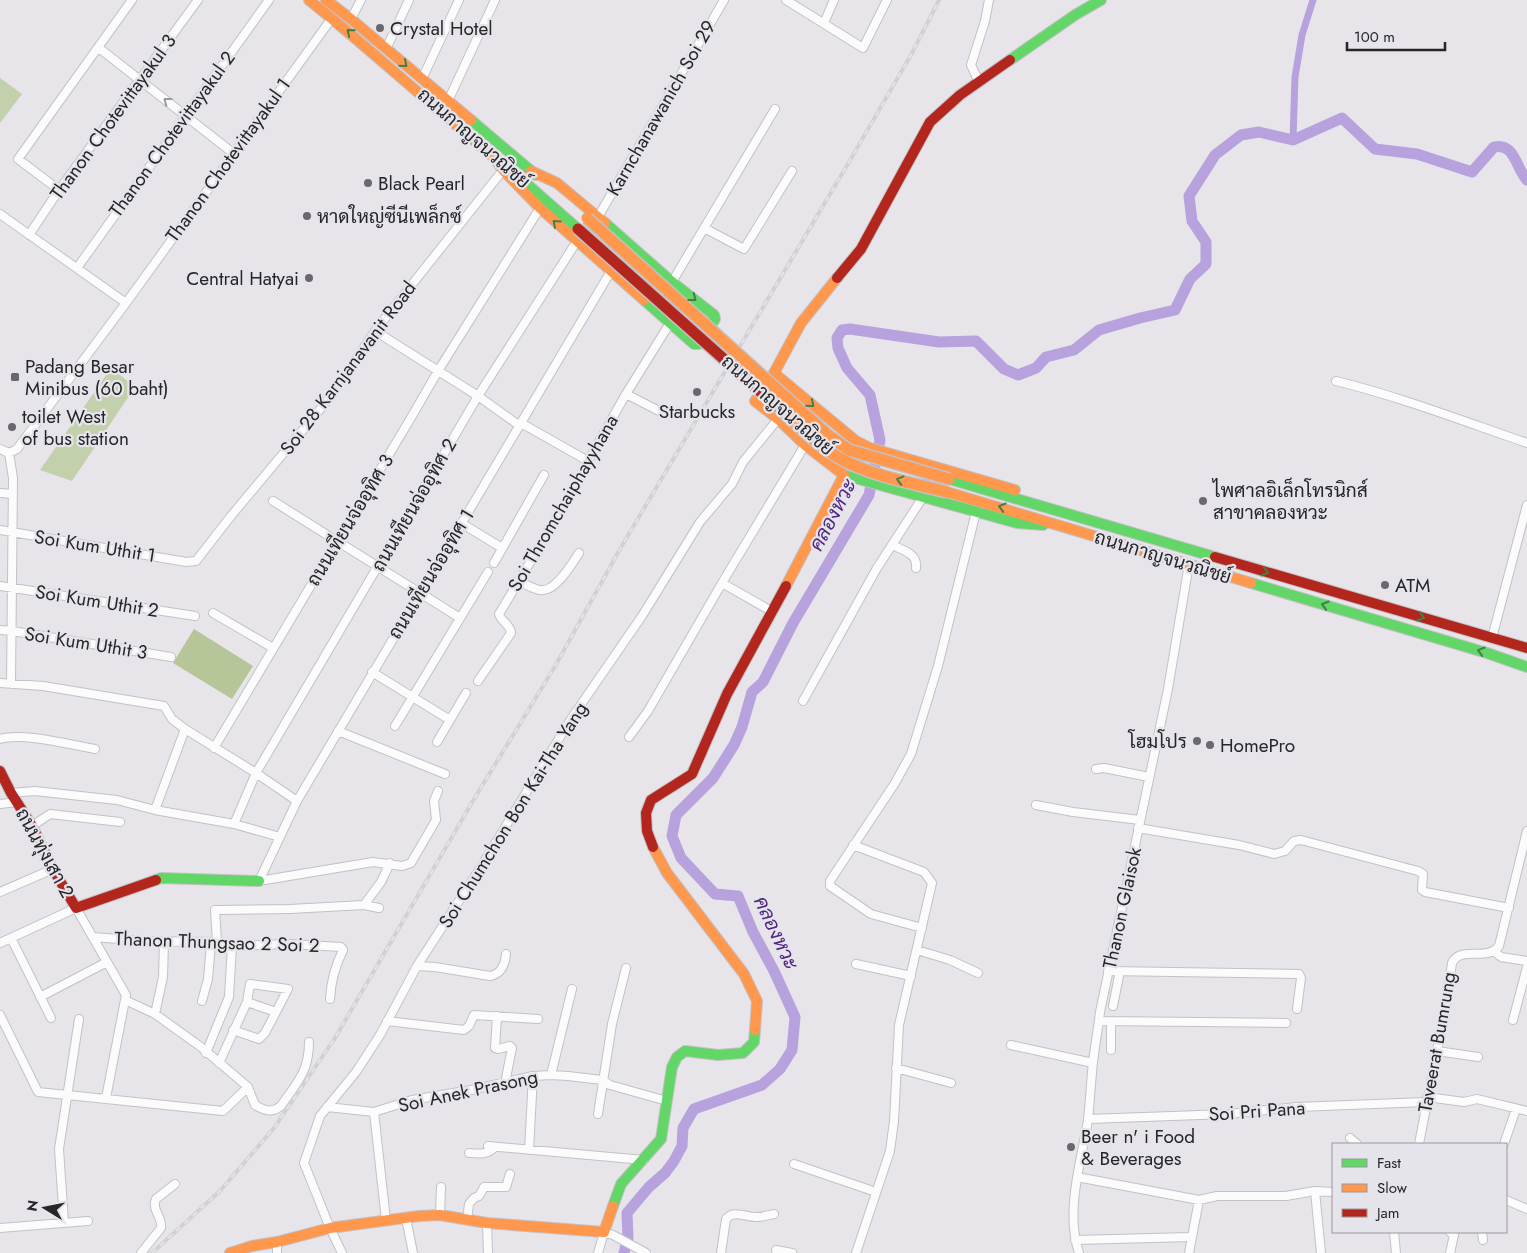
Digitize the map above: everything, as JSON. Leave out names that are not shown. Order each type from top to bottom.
[{"type":"main road","name":"ถนนกาญจนวณิชย์","points":[[309,0],[408,82],[494,158],[518,176],[813,438],[842,460],[867,471],[947,492],[1487,653],[1527,667]]},
{"type":"main road","name":"ถนนกาญจนวณิชย์","points":[[326,0],[531,171],[592,217],[828,436],[849,450],[1527,648]]},
{"type":"main road","points":[[1061,526],[1017,523],[844,474],[805,445],[755,400],[774,373],[801,324],[861,249],[930,122],[960,95],[1075,15],[1101,0]]},
{"type":"main road","points":[[494,158],[503,170],[540,208],[697,345],[715,317],[592,217]]},
{"type":"main road","points":[[774,373],[856,441],[870,448],[1028,494],[1064,514]]},
{"type":"main road","points":[[230,1253],[252,1246],[277,1247],[330,1228],[440,1215],[487,1223],[608,1234],[621,1184],[661,1139],[672,1067],[677,1057],[685,1051],[718,1055],[743,1053],[754,1042],[757,1001],[744,974],[667,873],[651,843],[647,831],[646,813],[651,800],[692,774],[704,742],[727,694],[773,612],[844,474]]},
{"type":"main road","name":"ถนนทุ่งเสา 2","points":[[0,771],[76,908]]},
{"type":"main road","points":[[76,908],[161,878],[259,881]]},
{"type":"street","points":[[59,190],[18,159],[132,0]]},
{"type":"street","name":"Thanon Chotevittayakul 3","points":[[29,235],[59,190],[198,0]]},
{"type":"street","name":"Thanon Chotevittayakul 2","points":[[76,268],[269,0]]},
{"type":"street","points":[[351,19],[361,0]]},
{"type":"street","points":[[386,49],[409,0]]},
{"type":"street","points":[[422,79],[459,0]]},
{"type":"street","points":[[448,101],[495,0]]},
{"type":"street","name":"Karnchanawanich Soi 29","points":[[592,217],[724,0]]},
{"type":"street","points":[[786,0],[863,48],[887,0]]},
{"type":"street","points":[[824,23],[834,0]]},
{"type":"street","points":[[979,82],[971,65],[989,0]]},
{"type":"street","name":"Thanon Chotevittayakul 1","points":[[10,453],[17,448],[126,303],[332,18]]},
{"type":"street","points":[[99,48],[233,153]]},
{"type":"street","points":[[672,282],[775,109]]},
{"type":"street","name":"Soi 28 Karnjanavanit Road","points":[[191,561],[197,559],[332,395],[375,331],[503,170]]},
{"type":"street","points":[[704,228],[744,249],[792,171]]},
{"type":"street","name":"ถนนเทียนจ่ออุทิศ 3","points":[[214,748],[438,371],[463,334],[540,208]]},
{"type":"street","points":[[0,214],[126,303]]},
{"type":"street","name":"ถนนเทียนจ่ออุทิศ 2","points":[[234,824],[256,773],[478,396],[577,241]]},
{"type":"street","name":"ถนนเทียนจ่ออุทิศ 1","points":[[259,881],[297,800],[611,271]]},
{"type":"street","name":"Soi Thromchaiphayyhana","points":[[478,681],[510,635],[510,628],[499,615],[574,489],[626,394],[670,323]]},
{"type":"street","points":[[375,331],[521,424],[588,461]]},
{"type":"street","points":[[1336,380],[1436,410],[1527,443]]},
{"type":"street","points":[[626,394],[663,413]]},
{"type":"street","name":"Soi Chumchon Bon Kai-Tha Yang","points":[[342,1253],[304,1163],[320,1116],[356,1072],[380,1035],[417,966],[479,870],[571,719],[642,616],[700,522],[732,484],[743,462],[778,419]]},
{"type":"street","points":[[629,737],[648,711],[722,582],[805,445]]},
{"type":"street","points":[[0,449],[10,453],[12,494],[11,684]]},
{"type":"street","points":[[494,563],[544,475]]},
{"type":"street","points":[[0,493],[12,494]]},
{"type":"street","points":[[803,701],[878,568],[923,497]]},
{"type":"street","points":[[273,501],[377,568],[460,618]]},
{"type":"street","points":[[1492,638],[1527,505]]},
{"type":"street","points":[[922,928],[871,914],[830,886],[830,881],[911,754],[938,666],[976,512]]},
{"type":"street","points":[[461,523],[502,548]]},
{"type":"street","name":"Soi Kum Uthit 1","points":[[0,530],[186,562],[191,561]]},
{"type":"street","points":[[892,545],[914,556],[917,562],[916,568]]},
{"type":"street","points":[[518,581],[538,590],[545,590],[563,577],[578,554]]},
{"type":"street","name":"Thanon Glaisok","points":[[1079,1253],[1075,1240],[1074,1218],[1077,1177],[1088,1119],[1099,1021],[1168,689],[1189,564]]},
{"type":"street","points":[[395,726],[488,572]]},
{"type":"street","points":[[722,582],[773,612]]},
{"type":"street","name":"Soi Kum Uthit 2","points":[[0,586],[195,616]]},
{"type":"street","points":[[213,613],[273,648]]},
{"type":"street","name":"Soi Kum Uthit 3","points":[[0,630],[171,657]]},
{"type":"street","points":[[372,672],[450,720]]},
{"type":"street","points":[[0,684],[43,686],[164,706],[172,718],[185,730],[297,800]]},
{"type":"street","points":[[437,742],[466,693]]},
{"type":"street","points":[[156,810],[185,730]]},
{"type":"street","points":[[338,731],[445,774]]},
{"type":"street","points":[[0,739],[6,737],[27,738],[95,749]]},
{"type":"street","points":[[1096,769],[1104,768],[1149,777]]},
{"type":"street","points":[[0,804],[14,797],[35,791],[117,800],[156,810],[234,824],[280,837]]},
{"type":"street","points":[[259,881],[373,862],[402,866],[411,863],[436,820],[434,802],[438,791]]},
{"type":"street","points":[[1036,805],[1073,812],[1140,820]]},
{"type":"street","points":[[32,826],[50,814],[120,822]]},
{"type":"street","points":[[1138,828],[1239,844],[1274,854],[1285,850],[1294,841],[1301,840],[1418,871],[1423,874],[1422,890],[1426,892],[1509,908]]},
{"type":"street","points":[[1527,831],[1499,946],[1495,952],[1501,957],[1527,961]]},
{"type":"street","points":[[853,845],[924,872],[932,883],[899,1025],[894,1121],[890,1151],[856,1253]]},
{"type":"street","points":[[364,906],[381,882],[390,863]]},
{"type":"street","points":[[0,892],[53,869]]},
{"type":"street","points":[[202,1001],[214,942],[215,910],[364,906],[379,908]]},
{"type":"street","points":[[0,943],[76,908],[126,995],[106,1098]]},
{"type":"street","name":"Thanon Thungsao 2 Soi 2","points":[[93,937],[164,942],[214,942],[232,946],[289,944],[340,947],[343,949],[336,966],[330,999]]},
{"type":"street","points":[[11,938],[51,1018]]},
{"type":"street","points":[[155,1014],[163,977],[164,942]]},
{"type":"street","points":[[206,1053],[229,997],[232,946]]},
{"type":"street","points":[[917,950],[950,960],[978,973]]},
{"type":"street","name":"Taveerat Bumrung","points":[[1419,1143],[1454,957],[1460,954],[1495,952]]},
{"type":"street","points":[[417,966],[490,976],[497,975],[501,971],[506,954]]},
{"type":"street","points":[[40,997],[106,962]]},
{"type":"street","points":[[856,964],[911,976]]},
{"type":"street","points":[[1513,1020],[1527,967]]},
{"type":"street","points":[[598,1114],[612,1024],[626,968]]},
{"type":"street","points":[[1108,971],[1299,974],[1301,978],[1297,1009]]},
{"type":"street","points":[[1113,1006],[1120,971]]},
{"type":"street","points":[[219,1063],[234,1030],[247,1002],[250,984],[288,990],[265,1033],[259,1039],[234,1030]]},
{"type":"street","points":[[551,1074],[572,989]]},
{"type":"street","points":[[126,1000],[155,1014],[201,1047],[248,1088],[254,1105],[267,1111],[281,1106],[304,1073],[309,1059],[309,1042]]},
{"type":"street","points":[[247,1002],[276,1012]]},
{"type":"street","points":[[0,1015],[38,1092],[223,1111],[248,1088]]},
{"type":"street","points":[[387,1021],[464,1030],[469,1026],[474,1015],[538,1019]]},
{"type":"street","points":[[497,1016],[495,1048],[510,1046],[512,1048],[505,1083]]},
{"type":"street","points":[[64,1222],[59,1149],[79,1019]]},
{"type":"street","points":[[1099,1021],[1286,1023]]},
{"type":"street","points":[[1111,1021],[1111,1050]]},
{"type":"street","points":[[1011,1045],[1093,1063]]},
{"type":"street","points":[[1437,1052],[1478,1057]]},
{"type":"street","points":[[896,1068],[951,1083]]},
{"type":"street","name":"Soi Anek Prasong","points":[[327,1107],[374,1112],[412,1100],[551,1074],[602,1080],[610,1085],[667,1102]]},
{"type":"street","points":[[529,1150],[533,1076]]},
{"type":"street","name":"Soi Pri Pana","points":[[1088,1119],[1228,1114],[1297,1107],[1427,1100],[1464,1102],[1477,1099],[1527,1111]]},
{"type":"street","points":[[1504,1141],[1516,1109]]},
{"type":"street","points":[[374,1112],[386,1220]]},
{"type":"street","points":[[1350,1138],[1357,1143]]},
{"type":"street","points":[[469,1153],[482,1154],[492,1150],[492,1146],[644,1160]]},
{"type":"street","points":[[794,1164],[876,1192]]},
{"type":"street","points":[[467,1220],[469,1204],[474,1198],[479,1196],[484,1187],[506,1187],[510,1174]]},
{"type":"street","points":[[1077,1177],[1199,1200],[1217,1196],[1286,1196],[1315,1191],[1332,1192]]},
{"type":"street","points":[[141,1253],[162,1228],[161,1220],[155,1208],[156,1199],[175,1184]]},
{"type":"street","points":[[440,1215],[441,1187]]},
{"type":"street","points":[[1315,1191],[1321,1253]]},
{"type":"street","points":[[1190,1253],[1191,1237],[1199,1200]]},
{"type":"street","points":[[1507,1200],[1527,1210]]},
{"type":"street","points":[[721,1253],[726,1219],[729,1215],[734,1213],[756,1217],[774,1214]]},
{"type":"street","points":[[406,1218],[413,1253]]},
{"type":"street","points":[[0,1228],[88,1221]]},
{"type":"street","points":[[487,1223],[488,1253]]},
{"type":"street","points":[[1394,1233],[1396,1253]]},
{"type":"street","points":[[1450,1253],[1454,1235],[1451,1233]]},
{"type":"street","points":[[598,1253],[608,1234],[646,1253]]},
{"type":"street","points":[[1075,1240],[1191,1237]]},
{"type":"street","points":[[776,1250],[792,1253]]},
{"type":"green space","points":[[0,78],[22,94],[0,123]]},
{"type":"green space","points":[[111,368],[135,387],[72,481],[40,470]]},
{"type":"green space","points":[[194,629],[253,666],[232,699],[173,663]]},
{"type":"waterway","points":[[1293,140],[1295,77],[1302,35],[1313,0]]},
{"type":"waterway","name":"คลองหวะ","points":[[624,1253],[628,1238],[627,1213],[674,1161],[682,1146],[683,1128],[694,1109],[762,1085],[780,1069],[792,1050],[795,1017],[774,971],[753,932],[738,896],[715,894],[681,858],[672,836],[676,815],[713,778],[734,745],[742,727],[752,692],[763,682],[793,623],[869,495],[880,440],[870,395],[847,368],[838,348],[837,338],[842,330],[850,329],[939,342],[976,341],[1004,369],[1018,375],[1036,368],[1046,357],[1074,350],[1099,330],[1175,310],[1190,279],[1206,264],[1206,242],[1192,221],[1189,196],[1215,155],[1241,135],[1259,132],[1293,140],[1342,118],[1375,149],[1417,154],[1472,172],[1494,147],[1506,148],[1511,152],[1527,180]]},
{"type":"railway","points":[[152,1253],[220,1191],[274,1128],[335,1038],[474,799],[554,668],[620,549],[849,162],[911,55],[939,0]]},
{"type":"traffic: fast","points":[[1010,60],[1075,15],[1101,0]]},
{"type":"traffic: fast","points":[[471,120],[536,175]]},
{"type":"traffic: fast","points":[[519,177],[578,229]]},
{"type":"traffic: fast","points":[[605,223],[672,282],[714,315],[715,319],[699,344],[694,344],[644,300]]},
{"type":"traffic: fast","points":[[844,475],[1017,523],[1043,525]]},
{"type":"traffic: fast","points":[[949,479],[1215,557]]},
{"type":"traffic: fast","points":[[1251,583],[1487,653],[1527,667]]},
{"type":"traffic: fast","points":[[156,880],[161,878],[259,881]]},
{"type":"traffic: fast","points":[[613,1206],[621,1184],[661,1139],[672,1067],[677,1057],[685,1051],[718,1055],[743,1053],[754,1042],[755,1030]]},
{"type":"traffic: slow","points":[[309,0],[500,162]]},
{"type":"traffic: slow","points":[[326,0],[471,120]]},
{"type":"traffic: slow","points":[[494,158],[503,170],[540,208],[644,300]]},
{"type":"traffic: slow","points":[[531,171],[557,183],[605,223]]},
{"type":"traffic: slow","points":[[587,218],[829,436],[849,450],[949,479]]},
{"type":"traffic: slow","points":[[786,586],[844,475],[805,445],[778,419],[755,401],[774,373],[801,323],[837,278]]},
{"type":"traffic: slow","points":[[774,373],[856,441],[870,448],[1015,490]]},
{"type":"traffic: slow","points":[[771,401],[814,440],[843,460],[868,471],[947,492]]},
{"type":"traffic: slow","points":[[947,492],[1251,583]]},
{"type":"traffic: slow","points":[[653,847],[667,873],[744,974],[757,1001],[755,1030]]},
{"type":"traffic: slow","points":[[230,1253],[330,1228],[419,1216],[440,1215],[487,1223],[604,1232],[613,1206]]},
{"type":"traffic: jam","points":[[837,278],[861,249],[930,122],[960,95],[1010,60]]},
{"type":"traffic: jam","points":[[578,229],[771,401]]},
{"type":"traffic: jam","points":[[1215,557],[1527,648]]},
{"type":"traffic: jam","points":[[653,847],[647,831],[646,813],[651,800],[692,774],[727,694],[786,586]]},
{"type":"traffic: jam","points":[[0,771],[76,908],[156,880]]},
{"type":"place","name":"Crystal Hotel","points":[[380,28]]},
{"type":"place","name":"Black Pearl","points":[[368,183]]},
{"type":"place","name":"หาดใหญ่ซีนีเพล็กซ์","points":[[307,216]]},
{"type":"place","name":"Central Hatyai","points":[[309,278]]},
{"type":"place","name":"Padang Besar Minibus (60 baht)","points":[[15,377]]},
{"type":"place","name":"Starbucks","points":[[697,392]]},
{"type":"place","name":"toilet West of bus station","points":[[12,427]]},
{"type":"place","name":"ไพศาลอิเล็กโทรนิกส์ สาขาคลองหวะ","points":[[1203,501]]},
{"type":"place","name":"ATM","points":[[1385,585]]},
{"type":"place","name":"โฮมโปร","points":[[1197,741]]},
{"type":"place","name":"HomePro","points":[[1210,745]]},
{"type":"place","name":"Beer n' i Food & Beverages","points":[[1071,1147]]}]
